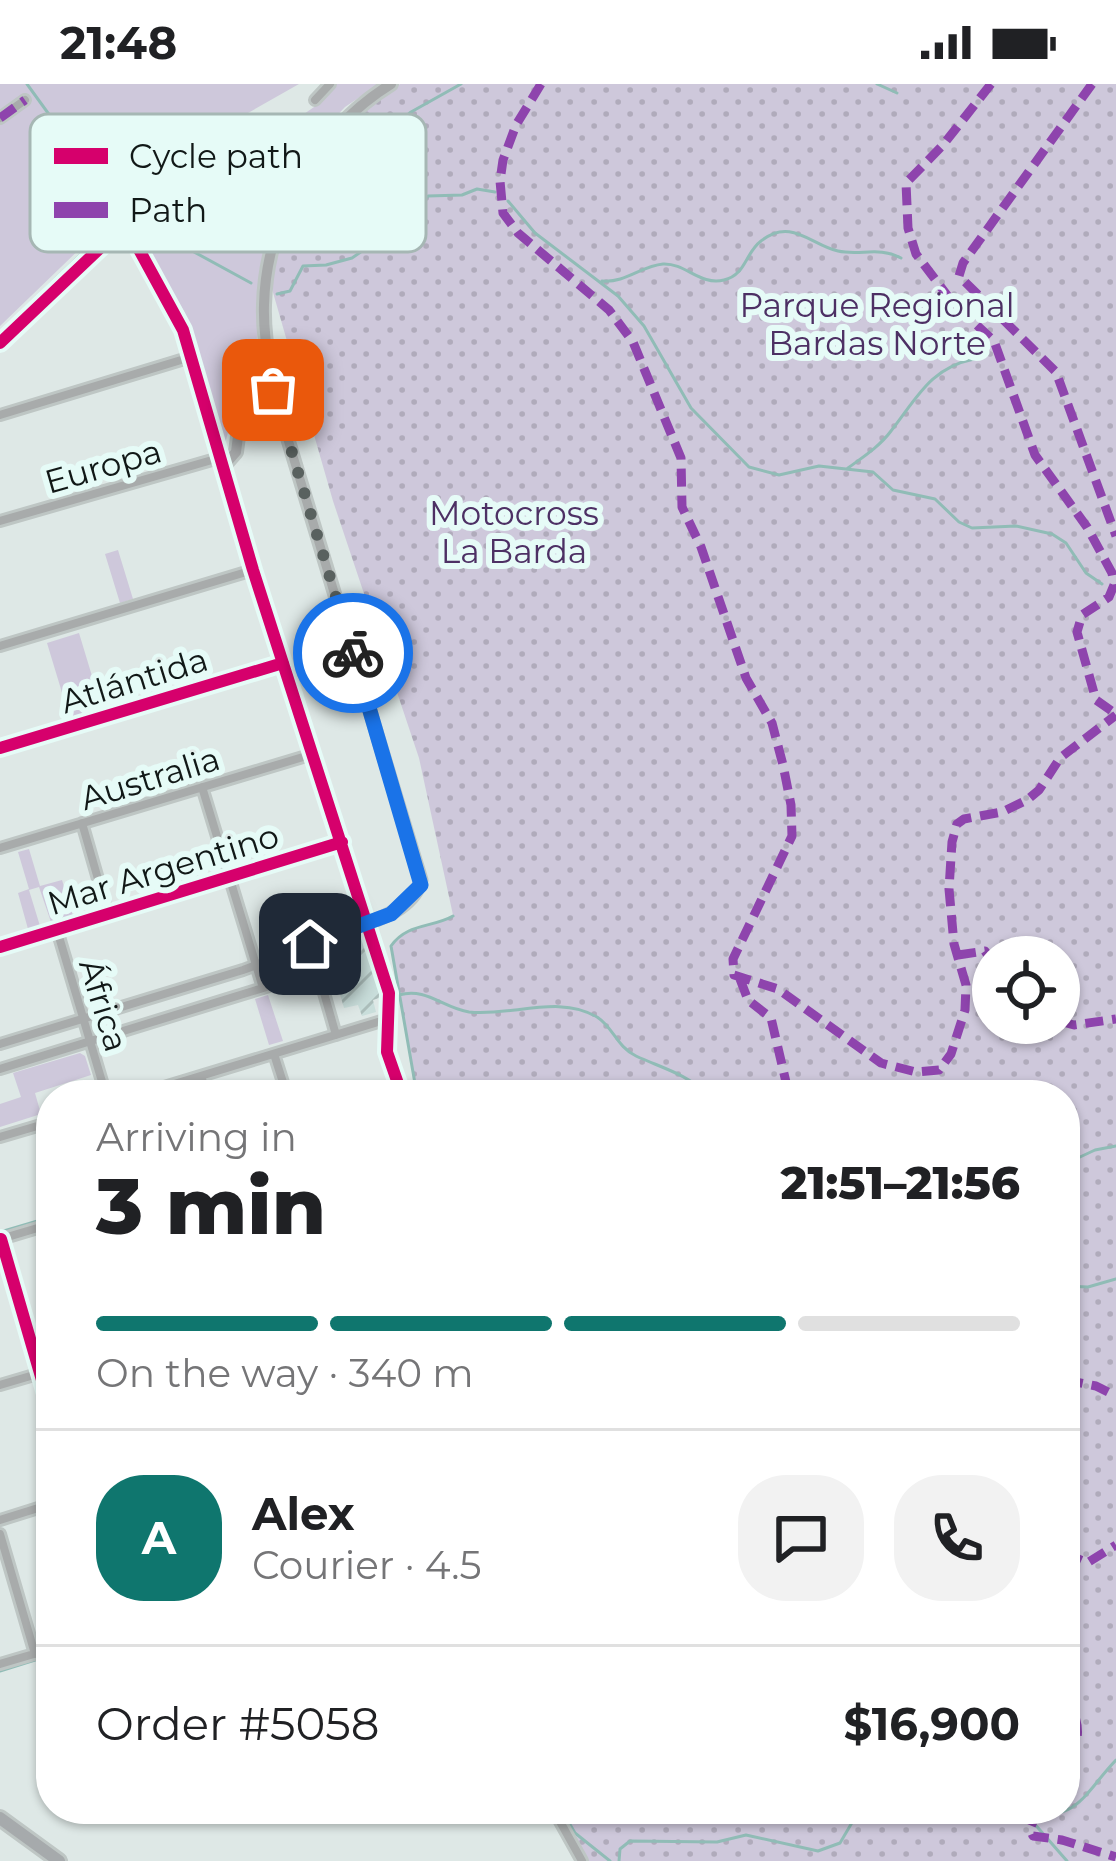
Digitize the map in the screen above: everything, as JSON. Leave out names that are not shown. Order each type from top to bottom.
[{"type":"highway","points":[[0,1818],[59,1861]]},
{"type":"main road","points":[[353,114],[391,84]]},
{"type":"main road","points":[[240,412],[273,390],[266,345],[267,273],[274,252]]},
{"type":"main road","points":[[221,463],[236,452],[240,412],[266,345]]},
{"type":"street","points":[[315,100],[330,84]]},
{"type":"street","points":[[0,118],[25,100]]},
{"type":"street","points":[[0,343],[99,252]]},
{"type":"street","points":[[138,252],[177,316],[191,357],[389,993],[388,1052],[397,1080]]},
{"type":"street","points":[[0,415],[191,357]]},
{"type":"street","points":[[0,1044],[256,964],[368,923],[401,907],[422,880],[273,390]]},
{"type":"street","name":"Europa","points":[[0,521],[221,463]]},
{"type":"street","points":[[0,646],[254,570]]},
{"type":"street","name":"Atlántida","points":[[0,748],[284,662]]},
{"type":"street","name":"Australia","points":[[0,848],[313,754]]},
{"type":"street","points":[[202,787],[263,988]]},
{"type":"street","name":"África","points":[[82,823],[108,914]]},
{"type":"street","name":"Mar Argentino","points":[[0,947],[342,842]]},
{"type":"street","name":"África","points":[[57,930],[102,1080]]},
{"type":"street","points":[[310,944],[336,1035]]},
{"type":"street","points":[[0,1069],[318,971]]},
{"type":"street","points":[[188,1080],[388,1019]]},
{"type":"street","points":[[274,1054],[282,1080]]},
{"type":"street","points":[[201,1076],[202,1080]]},
{"type":"street","points":[[0,1137],[36,1126]]},
{"type":"street","points":[[36,1228],[1,1239],[36,1359]]},
{"type":"street","points":[[0,1385],[36,1374]]},
{"type":"street","points":[[0,1520],[36,1509]]},
{"type":"street","points":[[0,1534],[35,1654],[0,1664]]},
{"type":"street","points":[[561,1824],[582,1861]]},
{"type":"shaded area","points":[[363,933],[382,997],[373,1000],[376,1012],[362,1016],[358,1005],[344,1008],[325,944]]},
{"type":"green space","points":[[0,84],[299,84],[246,114],[30,114],[30,252],[77,252],[0,326]]},
{"type":"green space","points":[[336,84],[379,84],[338,114],[304,114]]},
{"type":"green space","name":"Parque Regional Bardas Norte","points":[[400,84],[1116,84],[1116,1861],[582,1861],[561,1824],[1080,1824],[1080,1080],[414,1080],[391,946],[404,933],[453,915],[419,758],[333,501],[270,282],[277,252],[426,252],[426,114],[357,114]]},
{"type":"green space","points":[[149,252],[264,252],[256,360],[234,409],[224,448],[185,313]]},
{"type":"green space","points":[[118,550],[133,599],[120,603],[105,554]]},
{"type":"green space","points":[[79,633],[102,709],[70,719],[47,643]]},
{"type":"green space","points":[[29,849],[40,886],[62,880],[73,916],[51,922],[39,887],[29,890],[40,926],[28,929],[18,893],[29,889],[18,852]]},
{"type":"green space","points":[[268,995],[283,1041],[269,1045],[255,999]]},
{"type":"green space","points":[[80,1053],[91,1075],[36,1080],[36,1116],[0,1127],[0,1104],[21,1097],[13,1073]]},
{"type":"waterway","points":[[27,84],[49,114]]},
{"type":"waterway","points":[[409,114],[461,84]]},
{"type":"waterway","points":[[877,84],[897,93]]},
{"type":"waterway","points":[[426,198],[477,189],[495,192]]},
{"type":"waterway","points":[[508,201],[535,233],[618,296],[644,326],[691,408],[749,467],[779,475],[819,466],[873,472],[893,490],[935,499],[972,528],[1016,526],[1052,534],[1102,584]]},
{"type":"waterway","points":[[602,281],[663,264],[708,280],[724,280],[741,269],[761,241],[782,232],[838,251],[901,258]]},
{"type":"waterway","points":[[0,332],[83,252]]},
{"type":"waterway","points":[[194,252],[251,283]]},
{"type":"waterway","points":[[277,294],[290,291],[303,266],[326,265],[361,252]]},
{"type":"waterway","points":[[848,468],[882,442],[935,377],[974,359]]},
{"type":"waterway","points":[[414,1080],[391,946],[412,930],[453,916]]},
{"type":"waterway","points":[[399,995],[418,994],[469,1012],[582,1010],[602,1021],[630,1052],[688,1080]]},
{"type":"waterway","points":[[1080,1157],[1116,1146]]},
{"type":"waterway","points":[[0,1232],[36,1221]]},
{"type":"waterway","points":[[1080,1287],[1116,1279]]},
{"type":"waterway","points":[[0,1671],[36,1660]]},
{"type":"waterway","points":[[1080,1801],[1116,1760]]},
{"type":"waterway","points":[[570,1824],[610,1861]]},
{"type":"waterway","points":[[619,1861],[620,1849],[630,1841],[717,1842],[746,1835],[818,1851],[840,1843],[851,1824]]},
{"type":"waterway","points":[[1035,1824],[1067,1861]]},
{"type":"marked path","points":[[541,84],[516,125],[503,160],[503,213],[518,233],[609,310],[633,342],[681,458],[682,507],[701,547],[746,678],[772,723],[783,765],[792,836],[733,959],[734,975],[778,989],[881,1063],[916,1072],[939,1070],[951,1054],[965,1010],[966,985],[954,944],[949,889],[957,824],[1027,800],[1060,758],[1116,715]]},
{"type":"marked path","points":[[991,84],[906,183],[908,228],[916,254],[953,303],[994,341],[1035,455],[1087,527],[1112,573],[1109,597],[1082,615],[1077,632],[1096,700],[1116,714]]},
{"type":"marked path","points":[[1092,84],[963,263],[959,276],[1056,372],[1116,536]]},
{"type":"marked path","points":[[0,118],[25,100]]},
{"type":"marked path","points":[[958,955],[972,953]]},
{"type":"marked path","points":[[740,979],[748,1000],[771,1018],[785,1080]]},
{"type":"marked path","points":[[1080,1024],[1116,1019]]},
{"type":"marked path","points":[[1080,1383],[1116,1396]]},
{"type":"marked path","points":[[1080,1560],[1087,1563],[1116,1545]]},
{"type":"marked path","points":[[1032,1824],[1033,1836],[1116,1857]]},
{"type":"cycle path","points":[[0,343],[96,252]]},
{"type":"cycle path","points":[[140,252],[183,330],[253,570],[389,993],[387,1052],[397,1080]]},
{"type":"cycle path","points":[[0,748],[283,663]]},
{"type":"cycle path","points":[[0,947],[342,842]]},
{"type":"cycle path","points":[[1,1239],[36,1359]]},
{"type":"way so far","points":[[273,390],[353,653]]},
{"type":"route","points":[[310,944],[391,914],[416,893],[422,880],[353,653]]},
{"type":"park label","name":"Motocross La Barda","points":[[514,532]]}]
